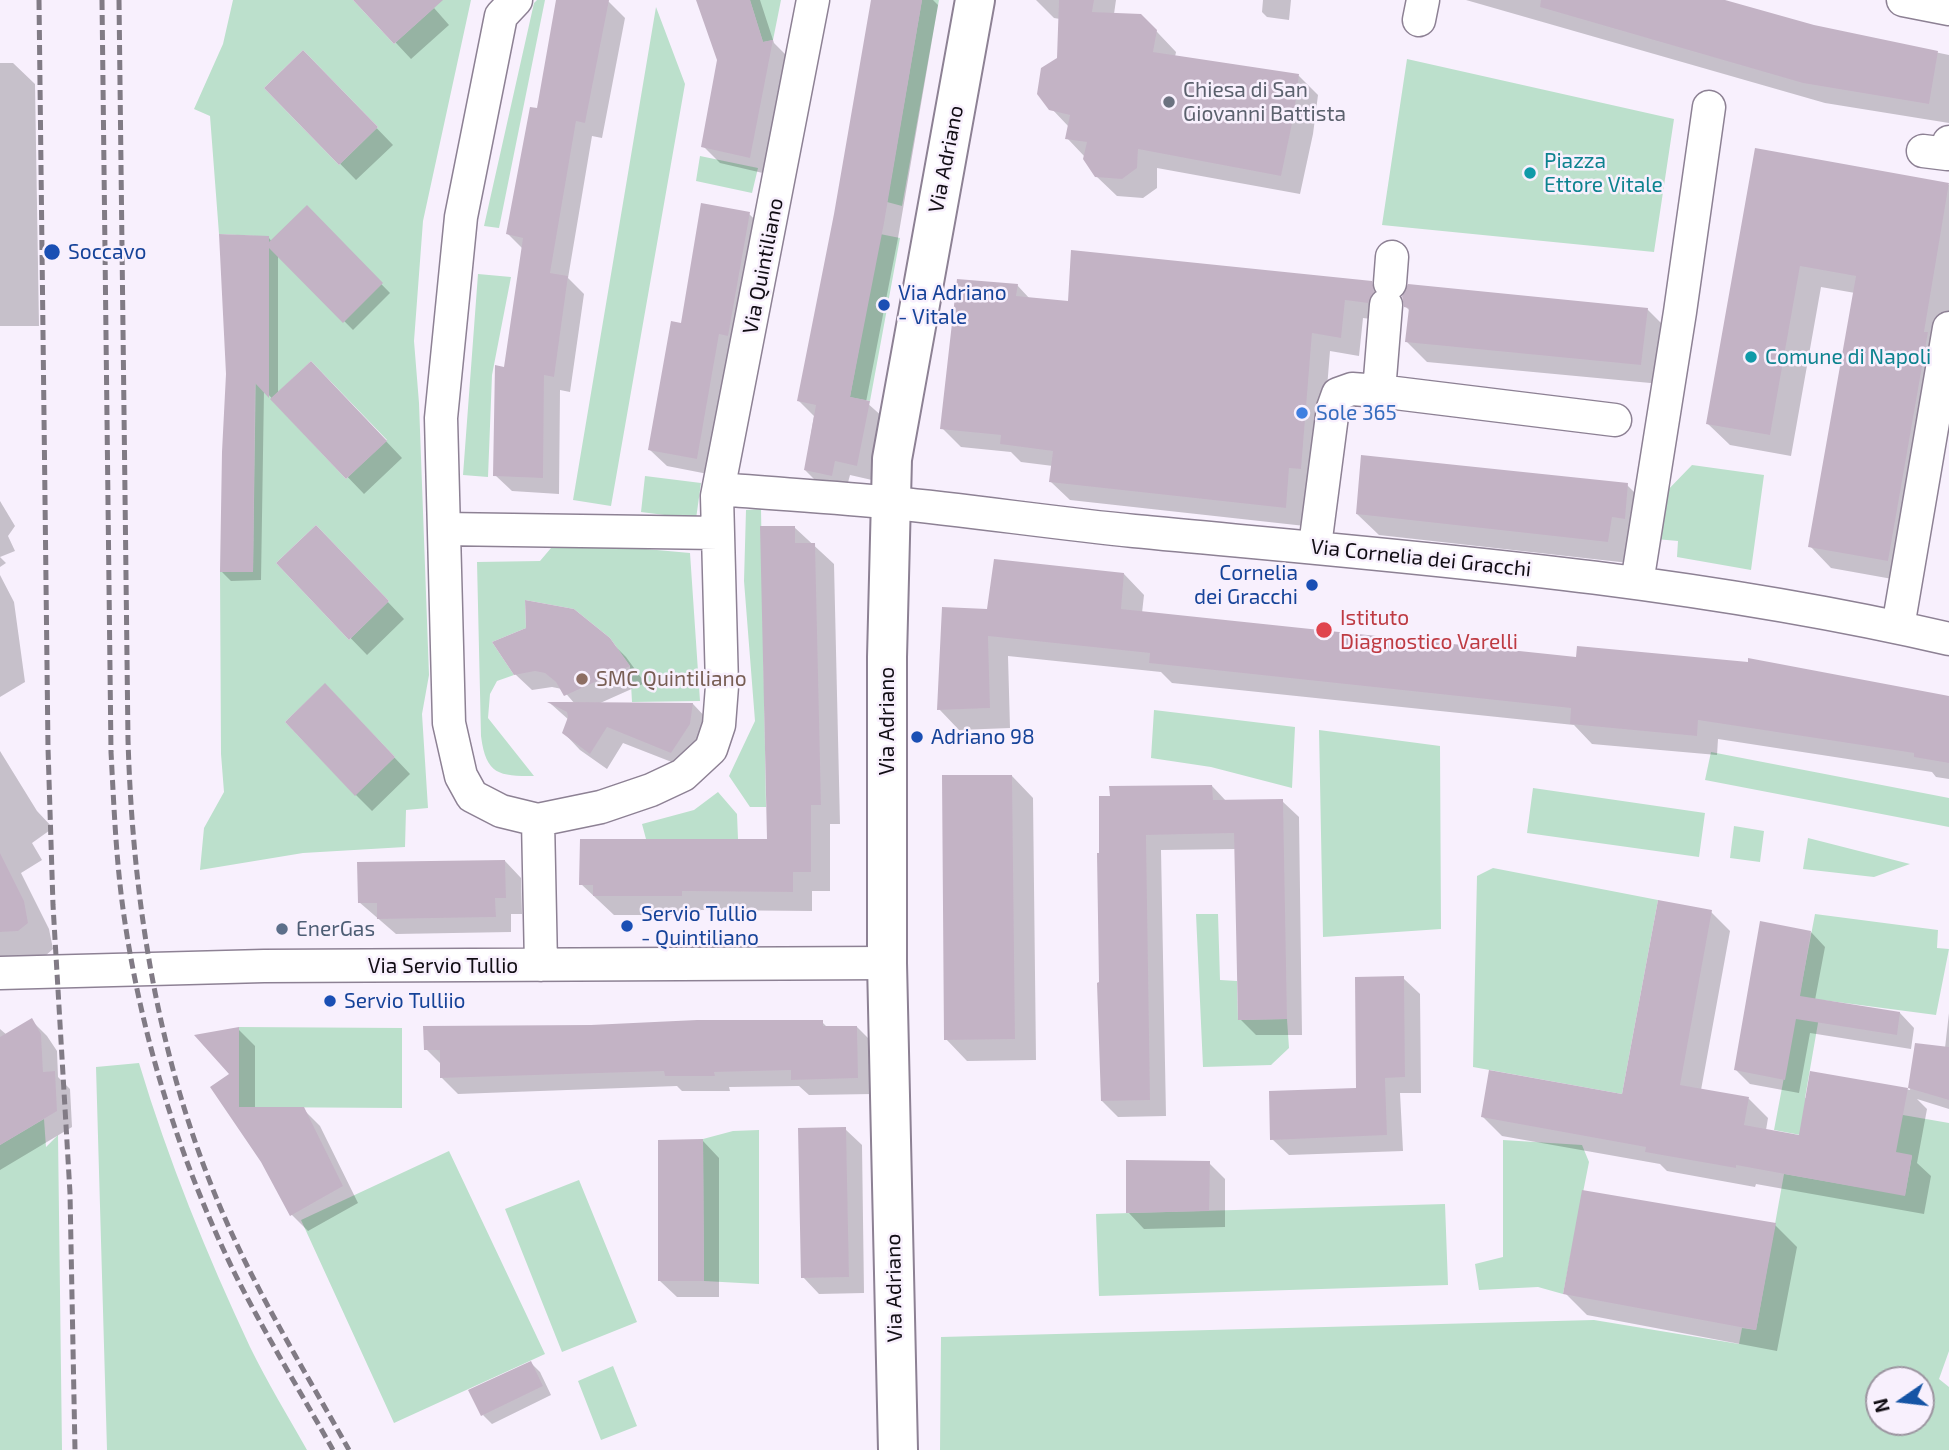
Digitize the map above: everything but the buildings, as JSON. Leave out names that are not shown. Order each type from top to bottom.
[{"type":"street","name":"Via Quintiliano","points":[[516,0],[501,16],[461,217],[441,418],[449,723],[461,776],[472,796],[501,811],[538,820],[601,807],[650,790],[683,775],[711,749],[719,725],[722,686],[717,496],[813,0]]},
{"type":"street","name":"Via Adriano","points":[[898,1450],[887,964],[887,657],[891,459],[975,0]]},
{"type":"street","points":[[1903,0],[1949,9]]},
{"type":"street","points":[[1637,583],[1709,107]]},
{"type":"street","points":[[1379,391],[1390,282]]},
{"type":"street","points":[[1898,627],[1949,328]]},
{"type":"street","points":[[1315,547],[1333,408],[1338,394],[1352,389],[1379,391],[1615,420]]},
{"type":"street","name":"Via Cornelia dei Gracchi","points":[[719,489],[890,502],[1132,531],[1315,547],[1637,583],[1751,599],[1949,639]]},
{"type":"street","points":[[444,528],[718,533]]},
{"type":"street","points":[[538,820],[541,965]]},
{"type":"street","name":"Via Servio Tullio","points":[[0,973],[264,966],[887,964]]},
{"type":"green space","points":[[233,0],[353,0],[394,44],[434,8],[428,0],[471,0],[423,221],[414,341],[419,403],[429,675],[422,714],[428,808],[406,810],[405,847],[303,853],[200,870],[204,828],[224,792],[221,754],[220,572],[253,572],[256,360],[269,359],[269,286],[256,236],[219,234],[210,116],[194,109],[223,44]],"holes":[[[303,50],[378,127],[339,165],[264,88]],[[311,361],[387,440],[346,479],[271,399]],[[316,525],[389,601],[349,640],[276,563]],[[325,684],[395,757],[355,795],[285,722]]]},
{"type":"green space","points":[[537,0],[545,0],[499,228],[484,226],[534,3]]},
{"type":"green space","points":[[750,0],[781,0],[773,40],[763,42]]},
{"type":"green space","points":[[922,0],[939,0],[902,206],[887,202]]},
{"type":"green space","points":[[656,7],[685,84],[611,506],[573,500]]},
{"type":"green space","points":[[1407,59],[1674,119],[1654,252],[1382,225]]},
{"type":"green space","points":[[700,156],[758,168],[752,193],[696,181]]},
{"type":"green space","points":[[880,234],[900,238],[870,401],[850,397]]},
{"type":"green space","points":[[478,274],[511,277],[492,375],[488,477],[463,475]]},
{"type":"green space","points":[[1692,465],[1764,475],[1751,570],[1677,557],[1678,541],[1656,539],[1662,496]]},
{"type":"green space","points":[[645,476],[701,483],[696,519],[641,512]]},
{"type":"green space","points":[[761,509],[766,807],[750,807],[729,776],[755,721],[744,581],[746,510]]},
{"type":"green space","points":[[557,541],[690,553],[700,701],[632,702],[630,666],[610,638],[574,609],[525,600],[526,628],[492,642],[514,675],[497,681],[490,694],[488,718],[534,776],[503,774],[496,771],[486,759],[481,736],[477,562],[540,561]]},
{"type":"green space","points":[[1154,710],[1295,727],[1292,788],[1211,767],[1151,758]]},
{"type":"green space","points":[[1319,730],[1440,746],[1441,929],[1323,937]]},
{"type":"green space","points":[[1711,752],[1949,798],[1949,827],[1705,780]]},
{"type":"green space","points":[[1533,788],[1705,813],[1699,857],[1527,833]]},
{"type":"green space","points":[[718,792],[737,814],[738,839],[646,839],[642,824],[694,810]]},
{"type":"green space","points":[[1734,826],[1764,831],[1760,862],[1730,858]]},
{"type":"green space","points":[[1808,838],[1910,864],[1874,877],[1803,869]]},
{"type":"green space","points":[[1493,868],[1658,900],[1622,1094],[1473,1067],[1477,876]]},
{"type":"green space","points":[[1196,914],[1218,914],[1220,980],[1237,981],[1238,1020],[1287,1019],[1289,1048],[1271,1065],[1203,1067]]},
{"type":"green space","points":[[1815,914],[1938,930],[1937,948],[1949,949],[1936,1015],[1822,1000],[1805,1098],[1949,1123],[1949,1351],[1939,1379],[1949,1387],[1949,1450],[940,1450],[941,1337],[1594,1320],[1739,1344],[1742,1328],[1756,1330],[1784,1174],[1905,1195],[1912,1156],[1774,1130]]},
{"type":"green space","points":[[239,1027],[402,1028],[402,1108],[239,1107]]},
{"type":"green space","points":[[139,1063],[189,1207],[219,1277],[257,1360],[307,1450],[107,1450],[96,1067]]},
{"type":"green space","points":[[44,1119],[46,1147],[58,1135],[62,1450],[0,1450],[0,1145]]},
{"type":"green space","points":[[759,1130],[759,1284],[704,1281],[703,1139],[733,1131]]},
{"type":"green space","points":[[1503,1140],[1582,1145],[1589,1162],[1563,1294],[1538,1287],[1479,1290],[1475,1264],[1503,1257]]},
{"type":"green space","points":[[449,1151],[545,1354],[394,1423],[301,1220]]},
{"type":"green space","points":[[579,1180],[637,1322],[562,1352],[505,1209]]},
{"type":"green space","points":[[1445,1204],[1448,1285],[1099,1296],[1096,1214]]},
{"type":"green space","points":[[613,1366],[637,1426],[601,1440],[578,1381]]},
{"type":"railway","points":[[39,0],[48,748],[53,905],[70,1193],[75,1450]]},
{"type":"railway","points":[[102,0],[111,752],[124,916],[141,1008],[153,1054],[180,1144],[197,1188],[246,1296],[333,1450]]},
{"type":"railway","points":[[119,0],[128,740],[143,923],[166,1042],[201,1159],[252,1276],[349,1450]]},
{"type":"place","name":"Chiesa di San Giovanni Battista","points":[[1169,102]]},
{"type":"place","name":"Piazza Ettore Vitale","points":[[1530,173]]},
{"type":"place","name":"Soccavo","points":[[52,252]]},
{"type":"place","name":"Via Adriano - Vitale","points":[[884,305]]},
{"type":"place","name":"Comune di Napoli","points":[[1751,357]]},
{"type":"place","name":"Sole 365","points":[[1302,413]]},
{"type":"place","name":"Cornelia dei Gracchi","points":[[1312,585]]},
{"type":"place","name":"Istituto Diagnostico Varelli","points":[[1324,630]]},
{"type":"place","name":"SMC Quintiliano","points":[[582,679]]},
{"type":"place","name":"Adriano 98","points":[[917,737]]},
{"type":"place","name":"Servio Tullio - Quintiliano","points":[[627,926]]},
{"type":"place","name":"EnerGas","points":[[282,929]]},
{"type":"place","name":"Servio Tulliio","points":[[330,1001]]}]
